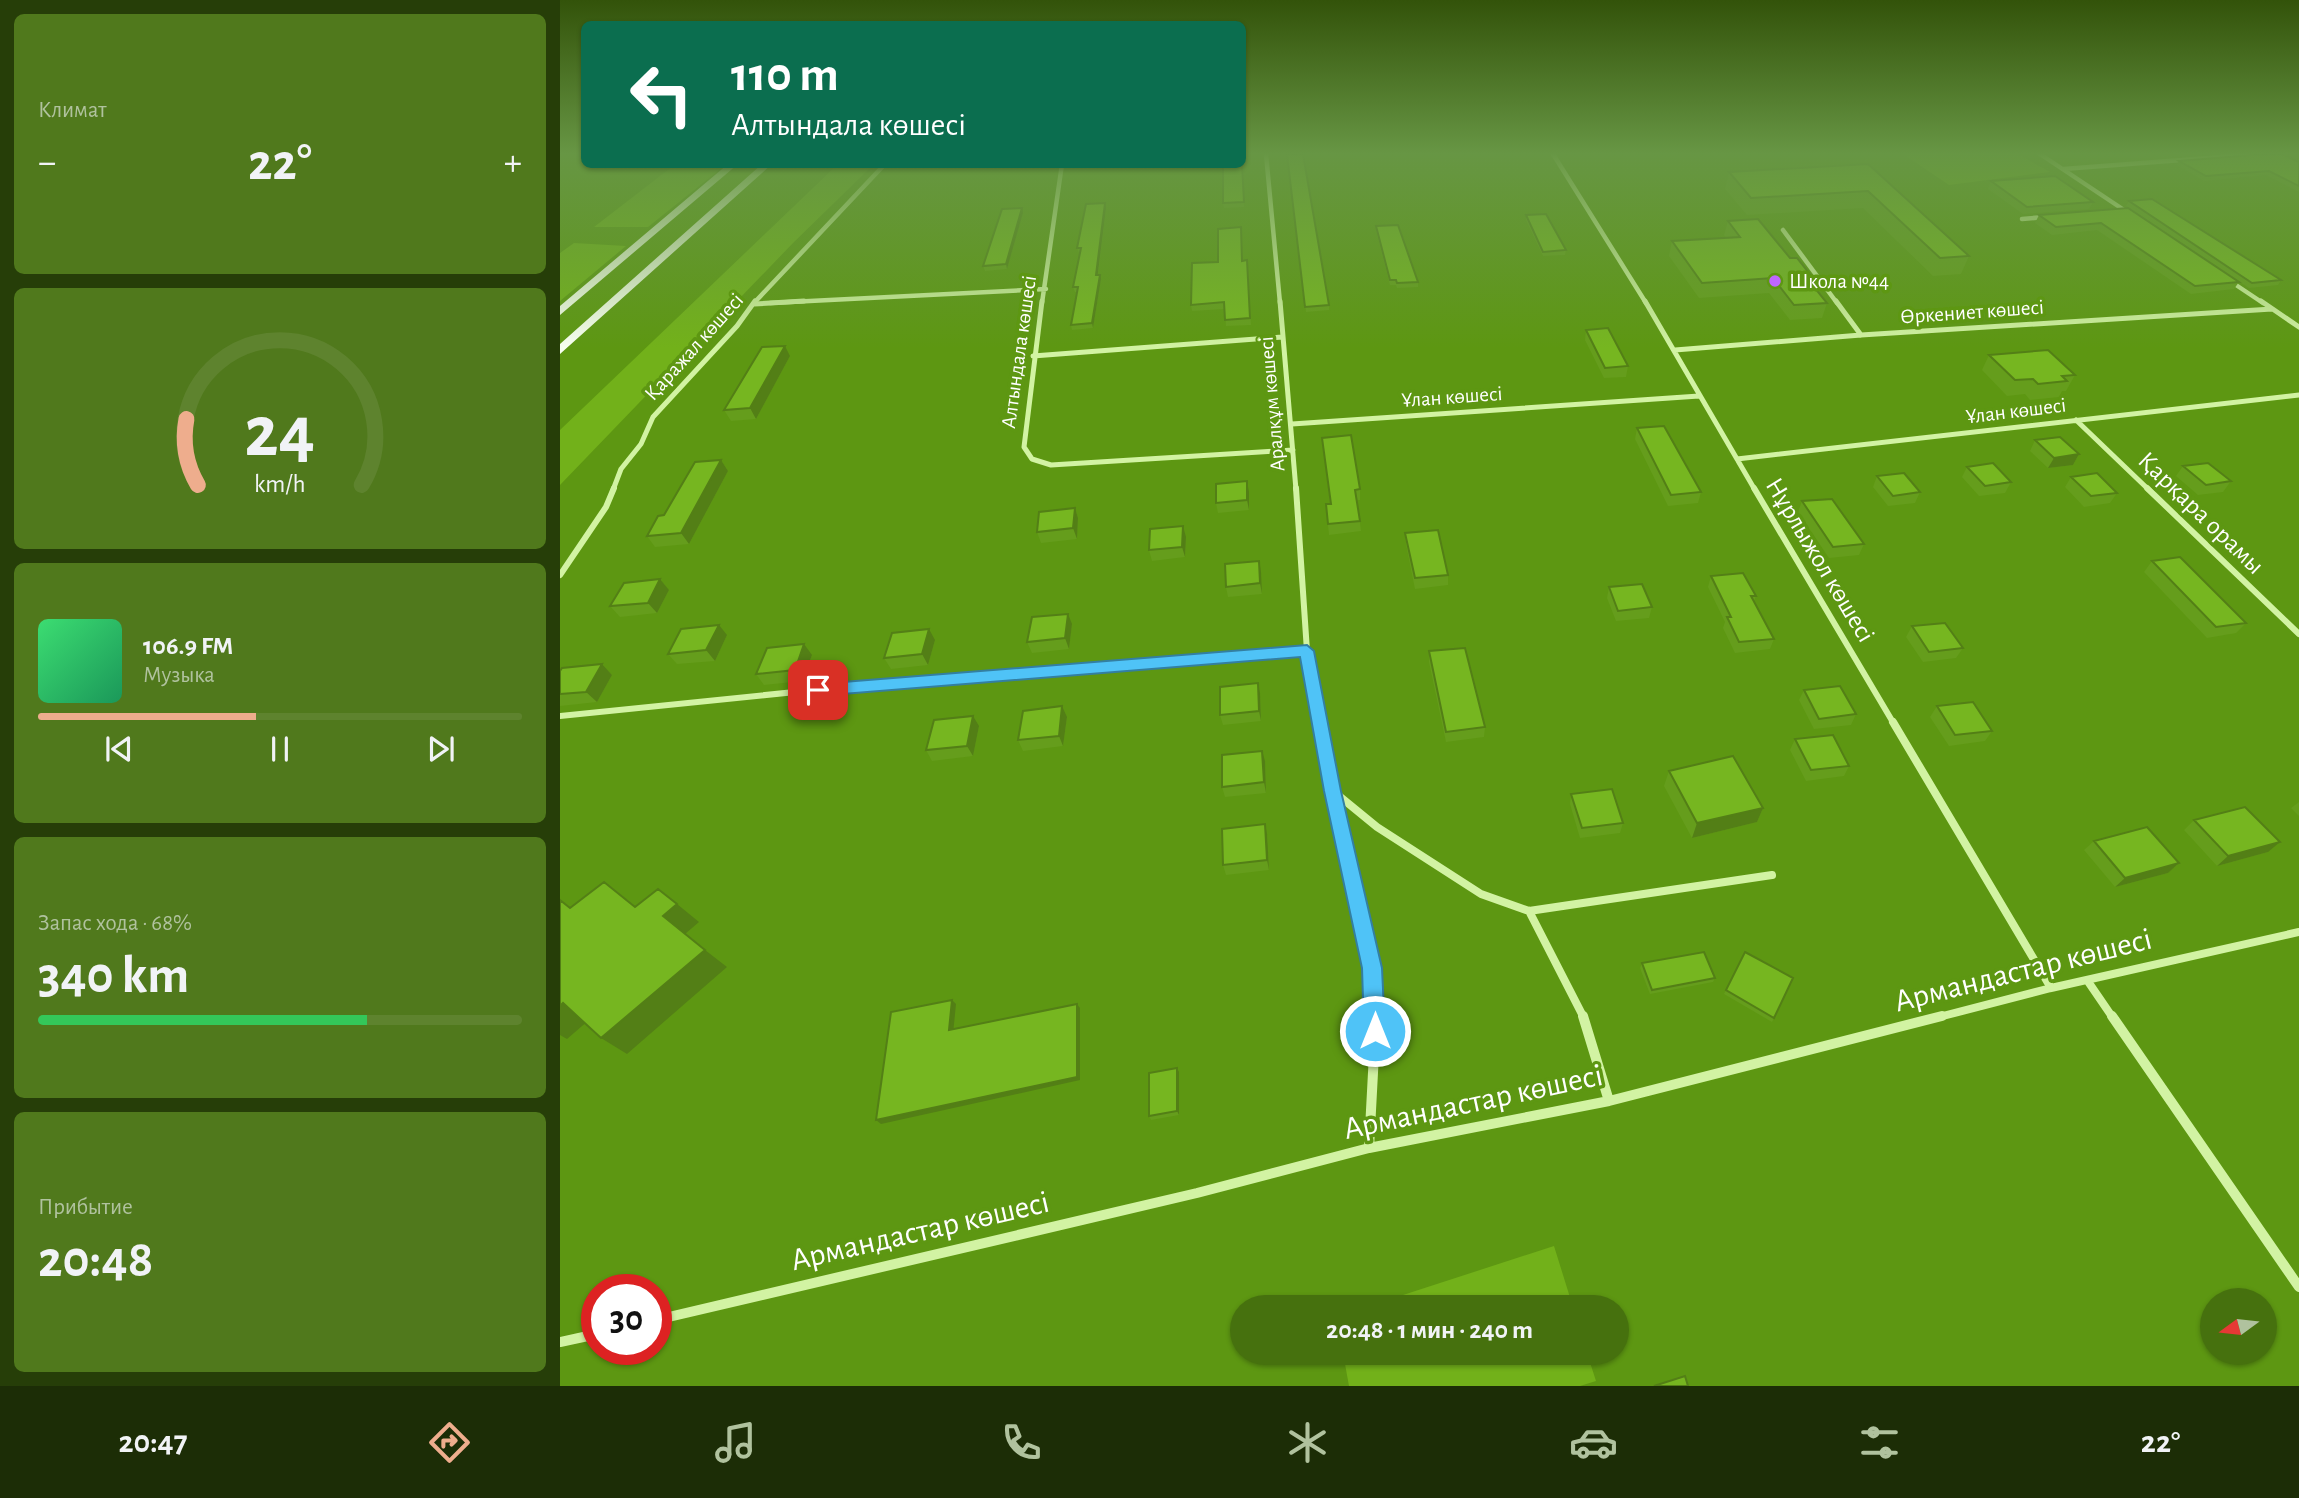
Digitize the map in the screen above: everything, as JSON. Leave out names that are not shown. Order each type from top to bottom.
[{"type":"main road","points":[[560,312],[670,219]]},
{"type":"main road","points":[[560,349],[707,219]]},
{"type":"street","name":"Қаражал көшесі","points":[[560,575],[606,507],[621,469],[640,444],[653,416],[833,219]]},
{"type":"street","name":"Алтындала көшесі","points":[[1055,219],[1046,289],[1033,356],[1024,447],[1032,459],[1051,465],[1293,450]]},
{"type":"street","name":"Аралқұм көшесі","points":[[1274,219],[1282,337],[1292,424],[1307,651],[1333,791],[1372,968],[1376,1007],[1370,1148]]},
{"type":"street","name":"Нұрлыжол көшесі","points":[[1593,219],[1675,350],[1699,396],[2051,988]]},
{"type":"street","points":[[2022,219],[2026,219]]},
{"type":"street","points":[[1783,230],[1861,335]]},
{"type":"street","points":[[2227,279],[2299,327]]},
{"type":"street","points":[[753,304],[1046,289]]},
{"type":"street","name":"Өркениет көшесі","points":[[1675,350],[1861,335],[2273,309]]},
{"type":"street","points":[[1033,356],[1282,337]]},
{"type":"street","name":"Ұлан көшесі","points":[[1292,424],[1699,396]]},
{"type":"street","name":"Ұлан көшесі","points":[[1737,459],[2299,396]]},
{"type":"street","name":"Қарқара орамы","points":[[2076,420],[2299,634]]},
{"type":"street","points":[[560,716],[844,687],[1307,651]]},
{"type":"street","points":[[1333,791],[1377,827],[1481,894],[1529,911],[1772,875]]},
{"type":"street","points":[[1529,911],[1586,1022],[1608,1101]]},
{"type":"street","name":"Армандастар көшесі","points":[[672,1316],[1197,1193],[1370,1148],[1608,1101],[2051,988],[2299,932]]},
{"type":"street","points":[[2087,980],[2299,1286]]},
{"type":"street","points":[[560,1342],[581,1337]]},
{"type":"green space","points":[[605,219],[658,219],[648,227],[594,227]]},
{"type":"green space","points":[[781,219],[818,219],[560,485],[560,430]]},
{"type":"green space","points":[[574,243],[626,246],[560,301],[560,253]]},
{"type":"green space","points":[[1554,1246],[1569,1295],[1403,1295]]},
{"type":"green space","points":[[1345,1365],[1591,1365],[1596,1381],[1580,1386],[1349,1386]]},
{"type":"building","points":[[999,219],[1019,219],[1006,264],[983,266]]},
{"type":"building","points":[[1083,219],[1103,219],[1096,275],[1100,275],[1092,323],[1071,325],[1078,287],[1073,287],[1081,248],[1077,248]]},
{"type":"building","points":[[1295,219],[1314,219],[1329,305],[1305,307]]},
{"type":"building","points":[[1528,219],[1549,219],[1566,250],[1543,252]]},
{"type":"building","points":[[1758,219],[1790,258],[1797,258],[1812,277],[1806,277],[1827,303],[1794,305],[1773,278],[1702,283],[1672,241],[1740,237],[1728,221]]},
{"type":"building","points":[[1898,219],[1928,219],[1969,256],[1940,258]]},
{"type":"building","points":[[2044,219],[2144,219],[2239,282],[2195,286],[2101,223],[2056,227]]},
{"type":"building","points":[[2156,219],[2183,219],[2281,280],[2252,283]]},
{"type":"building","points":[[1398,225],[1418,282],[1397,283],[1396,280],[1390,280],[1376,226]]},
{"type":"building","points":[[1241,227],[1242,261],[1247,260],[1250,318],[1225,320],[1224,302],[1191,305],[1192,263],[1218,262],[1218,229]]},
{"type":"building","points":[[1608,328],[1628,366],[1605,368],[1586,330]]},
{"type":"building","points":[[785,346],[750,408],[724,410],[762,347]]},
{"type":"building","points":[[2048,350],[2075,375],[2062,376],[2067,381],[2038,384],[2033,379],[2015,380],[1989,355]]},
{"type":"building","points":[[1664,426],[1701,492],[1671,495],[1637,428]]},
{"type":"building","points":[[1351,435],[1360,489],[1355,490],[1360,521],[1328,524],[1326,504],[1331,504],[1322,438]]},
{"type":"building","points":[[2060,437],[2079,454],[2054,458],[2035,440]]},
{"type":"building","points":[[721,460],[681,533],[647,536],[658,516],[664,515],[695,462]]},
{"type":"building","points":[[1993,463],[2011,482],[1985,486],[1967,467]]},
{"type":"building","points":[[2208,463],[2231,481],[2206,485],[2183,466]]},
{"type":"building","points":[[1904,473],[1920,492],[1893,496],[1877,476]]},
{"type":"building","points":[[2097,473],[2117,493],[2091,496],[2071,477]]},
{"type":"building","points":[[1247,481],[1247,500],[1216,503],[1216,484]]},
{"type":"building","points":[[1832,499],[1864,544],[1833,547],[1802,501]]},
{"type":"building","points":[[1075,508],[1073,528],[1037,532],[1039,512]]},
{"type":"building","points":[[1183,526],[1182,547],[1149,550],[1150,529]]},
{"type":"building","points":[[1438,530],[1448,575],[1415,578],[1405,533]]},
{"type":"building","points":[[2180,557],[2246,623],[2216,627],[2152,561]]},
{"type":"building","points":[[1259,561],[1260,583],[1226,587],[1225,564]]},
{"type":"building","points":[[1743,573],[1756,596],[1751,596],[1774,639],[1739,642],[1727,617],[1731,617],[1711,576]]},
{"type":"building","points":[[660,579],[648,603],[610,606],[624,583]]},
{"type":"building","points":[[1642,584],[1652,607],[1618,611],[1609,587]]},
{"type":"building","points":[[1068,614],[1065,638],[1027,642],[1032,617]]},
{"type":"building","points":[[1945,623],[1963,648],[1929,652],[1912,626]]},
{"type":"building","points":[[719,625],[706,650],[668,654],[681,629]]},
{"type":"building","points":[[929,629],[922,654],[884,658],[892,633]]},
{"type":"building","points":[[804,644],[795,670],[756,674],[767,648]]},
{"type":"building","points":[[1465,648],[1485,727],[1446,732],[1429,651]]},
{"type":"building","points":[[602,664],[586,692],[560,694],[562,668]]},
{"type":"building","points":[[1258,683],[1259,711],[1220,715],[1220,687]]},
{"type":"building","points":[[1840,686],[1856,714],[1819,719],[1804,690]]},
{"type":"building","points":[[1973,702],[1992,731],[1955,735],[1937,706]]},
{"type":"building","points":[[1062,706],[1059,736],[1018,740],[1023,711]]},
{"type":"building","points":[[973,716],[967,746],[926,750],[934,720]]},
{"type":"building","points":[[1833,735],[1849,766],[1811,770],[1795,739]]},
{"type":"building","points":[[1262,751],[1264,782],[1222,787],[1222,755]]},
{"type":"building","points":[[1733,756],[1763,808],[1697,823],[1669,771]]},
{"type":"building","points":[[1612,789],[1623,823],[1582,828],[1571,794]]},
{"type":"building","points":[[2245,807],[2280,842],[2228,856],[2194,820]]},
{"type":"building","points":[[1265,824],[1267,860],[1223,865],[1222,829]]},
{"type":"building","points":[[2147,827],[2179,863],[2125,878],[2094,841]]},
{"type":"building","points":[[604,882],[635,907],[658,889],[677,904],[663,916],[705,950],[601,1038],[563,1003],[560,1006],[560,900],[570,908]]},
{"type":"building","points":[[1704,952],[1715,978],[1652,990],[1642,963]]},
{"type":"building","points":[[1745,952],[1793,978],[1774,1018],[1726,990]]},
{"type":"building","points":[[952,1000],[949,1030],[1077,1004],[1077,1077],[876,1120],[891,1012]]},
{"type":"building","points":[[1177,1068],[1177,1111],[1149,1116],[1149,1073]]},
{"type":"building","points":[[1685,1376],[1688,1386],[1654,1386]]},
{"type":"place","name":"Школа №44","points":[[1775,281]]},
{"type":"route","points":[[818,690],[1307,651],[1333,791],[1372,968],[1376,1007],[1375,1031]]}]
